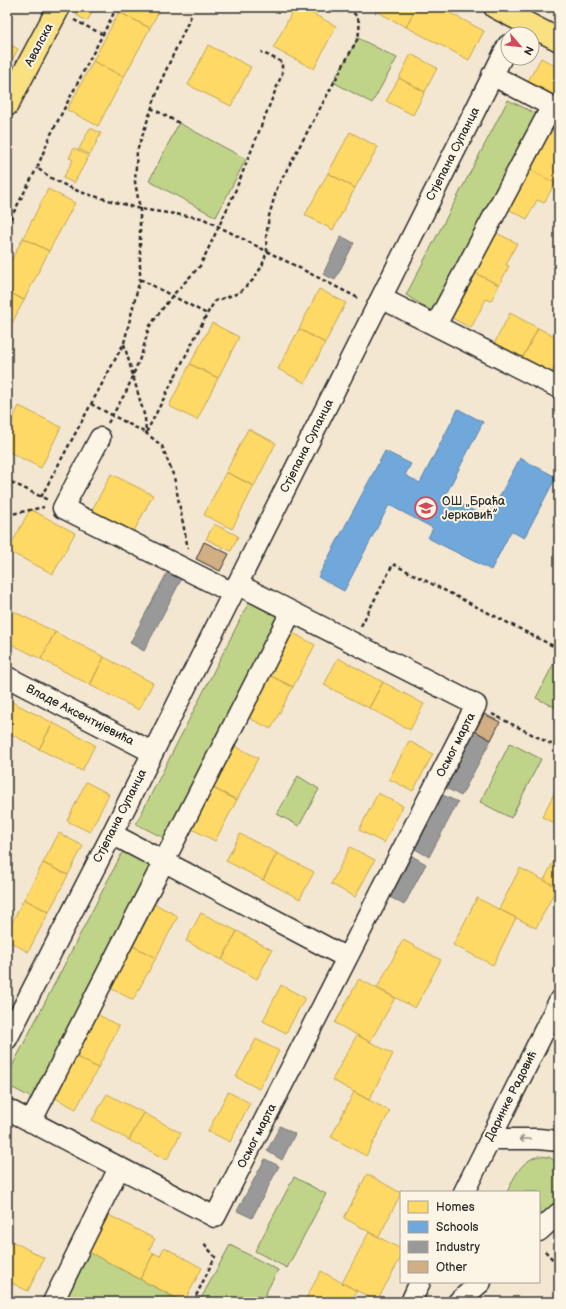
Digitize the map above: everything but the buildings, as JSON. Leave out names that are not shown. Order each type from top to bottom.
[{"type":"main road","points":[[495,7],[516,26]]},
{"type":"main road","name":"Авалска","points":[[10,91],[57,8]]},
{"type":"main road","points":[[540,33],[558,38]]},
{"type":"street","name":"Стјепана Супанца","points":[[8,1033],[112,834],[235,589],[373,300],[500,60]]},
{"type":"street","points":[[436,325],[555,108],[492,75]]},
{"type":"street","points":[[373,300],[436,325],[559,388]]},
{"type":"street","points":[[100,438],[63,508],[198,576],[235,589]]},
{"type":"street","name":"Осмог марта","points":[[7,1109],[215,1217],[476,706],[291,612],[235,589]]},
{"type":"street","points":[[31,1122],[291,612]]},
{"type":"street","name":"Владе Аксентијевића","points":[[7,677],[152,752]]},
{"type":"street","points":[[112,834],[347,958]]},
{"type":"street","name":"Даринке Радовић","points":[[464,1191],[559,1001]]},
{"type":"street","points":[[490,1139],[538,1139],[559,1141]]},
{"type":"street","points":[[53,1302],[119,1168]]},
{"type":"street","points":[[540,1230],[559,1213]]},
{"type":"street","points":[[410,1302],[420,1283]]},
{"type":"street","points":[[458,1302],[481,1283]]},
{"type":"path","points":[[7,225],[37,168],[50,136],[116,7]]},
{"type":"path","points":[[283,10],[286,7]]},
{"type":"path","points":[[146,433],[207,314],[215,302],[239,293],[253,280],[262,266],[266,251],[269,216],[278,188],[358,38],[361,24],[355,13],[345,7]]},
{"type":"path","points":[[41,497],[124,343],[140,279],[140,209],[135,182],[137,151],[161,81],[191,16]]},
{"type":"path","points":[[79,22],[102,34]]},
{"type":"path","points":[[112,415],[133,375],[150,327],[172,296],[200,266],[234,194],[282,74],[282,62],[261,52]]},
{"type":"path","points":[[151,108],[179,123]]},
{"type":"path","points":[[37,168],[54,180],[80,192],[140,209],[202,218],[266,251],[373,300]]},
{"type":"path","points":[[140,279],[207,314]]},
{"type":"path","points":[[124,343],[145,418],[146,433]]},
{"type":"path","points":[[91,404],[146,433],[162,446],[174,477],[187,544],[198,576]]},
{"type":"path","points":[[7,477],[14,483],[51,502],[44,508],[7,515]]},
{"type":"path","points":[[361,626],[393,564],[559,649]]},
{"type":"path","points":[[476,706],[559,748]]},
{"type":"path","points":[[193,1302],[215,1257],[203,1242]]},
{"type":"path","points":[[545,1251],[559,1266]]},
{"type":"green space","points":[[358,38],[397,58],[372,103],[333,82]]},
{"type":"green space","points":[[508,100],[545,118],[440,316],[406,295]]},
{"type":"green space","points":[[179,123],[246,159],[216,217],[149,181]]},
{"type":"green space","points":[[251,598],[280,613],[166,839],[136,824]]},
{"type":"green space","points":[[559,653],[559,709],[536,698]]},
{"type":"green space","points":[[510,743],[541,759],[511,818],[480,802]]},
{"type":"green space","points":[[298,776],[319,789],[299,826],[277,814]]},
{"type":"green space","points":[[124,849],[152,864],[32,1098],[7,1085],[7,1076]]},
{"type":"green space","points":[[538,1156],[549,1157],[559,1164],[559,1200],[540,1216],[540,1191],[508,1191],[522,1166]]},
{"type":"green space","points":[[294,1177],[326,1194],[287,1268],[255,1251]]},
{"type":"green space","points":[[230,1245],[278,1270],[261,1302],[199,1302]]},
{"type":"green space","points":[[83,1250],[89,1252],[183,1302],[57,1302]]},
{"type":"place","name":"ОШ „Браћа Јерковић”","points":[[426,508]]}]
